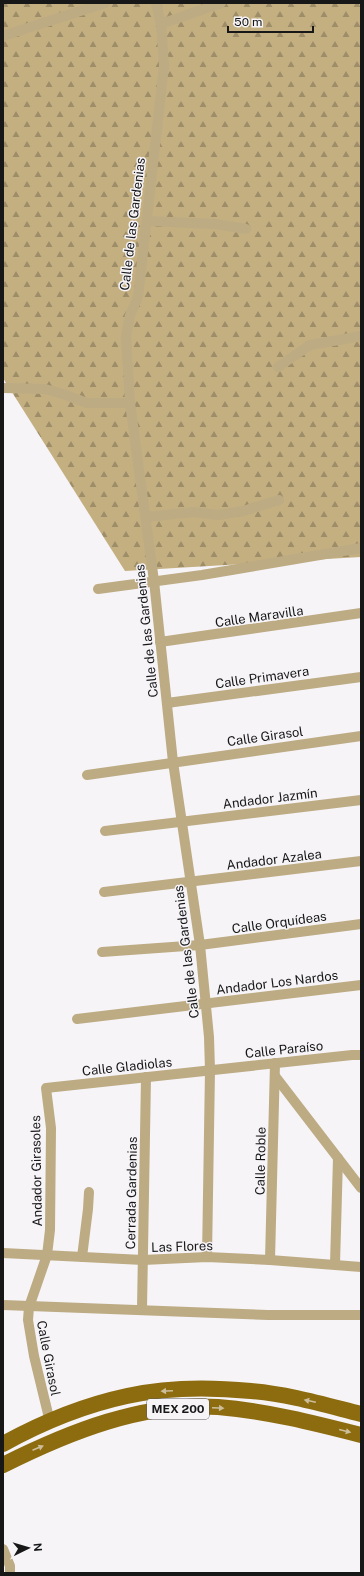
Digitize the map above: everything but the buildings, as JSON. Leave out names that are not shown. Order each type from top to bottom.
[{"type":"main road","name":"MEX 200","points":[[3,1444],[81,1409],[127,1396],[160,1391],[200,1389],[252,1391],[309,1401],[361,1414]]},
{"type":"main road","name":"MEX 200","points":[[3,1465],[71,1434],[125,1416],[172,1409],[216,1407],[254,1411],[297,1418],[361,1435]]},
{"type":"street","points":[[3,36],[105,3]]},
{"type":"street","name":"Calle de las Gardenias","points":[[156,3],[161,24],[164,66],[138,297],[130,315],[126,335],[130,403],[146,517],[174,762],[200,945],[206,1004],[210,1070],[207,1257]]},
{"type":"street","points":[[161,24],[221,3]]},
{"type":"street","points":[[147,221],[215,224],[246,229]]},
{"type":"street","points":[[278,367],[310,345],[361,336]]},
{"type":"street","points":[[3,388],[44,389],[64,394],[86,403],[130,403]]},
{"type":"street","points":[[146,517],[194,512],[218,515],[243,511],[279,500]]},
{"type":"street","points":[[98,589],[154,582],[361,548]]},
{"type":"street","name":"Calle Maravilla","points":[[160,642],[361,613]]},
{"type":"street","name":"Calle Primavera","points":[[167,703],[361,677]]},
{"type":"street","name":"Calle Girasol","points":[[87,775],[361,736]]},
{"type":"street","name":"Andador Jazmín","points":[[105,831],[361,800]]},
{"type":"street","name":"Andador Azalea","points":[[104,892],[191,883],[361,861]]},
{"type":"street","name":"Calle Orquídeas","points":[[102,952],[200,945],[361,924]]},
{"type":"street","name":"Andador Los Nardos","points":[[77,1019],[361,984]]},
{"type":"street","name":"Calle Paraíso","points":[[210,1070],[361,1055]]},
{"type":"street","name":"Calle Roble","points":[[270,1260],[275,1063]]},
{"type":"street","name":"Calle Gladiolas","points":[[46,1088],[210,1070]]},
{"type":"street","points":[[275,1076],[361,1188]]},
{"type":"street","name":"Cerrada Gardenias","points":[[142,1310],[146,1077]]},
{"type":"street","name":"Andador Girasoles","points":[[46,1088],[51,1128],[50,1230],[47,1255]]},
{"type":"street","points":[[335,1264],[338,1158]]},
{"type":"street","points":[[82,1256],[89,1192]]},
{"type":"street","name":"Las Flores","points":[[3,1253],[143,1260],[207,1257],[335,1264],[361,1268]]},
{"type":"street","name":"Calle Girasol","points":[[47,1255],[29,1307],[28,1320],[34,1356],[50,1422]]},
{"type":"street","points":[[3,1305],[268,1315],[361,1315]]},
{"type":"street","points":[[3,1549],[10,1573]]},
{"type":"green space","points":[[3,3],[361,3],[361,557],[125,571],[3,378]]}]
